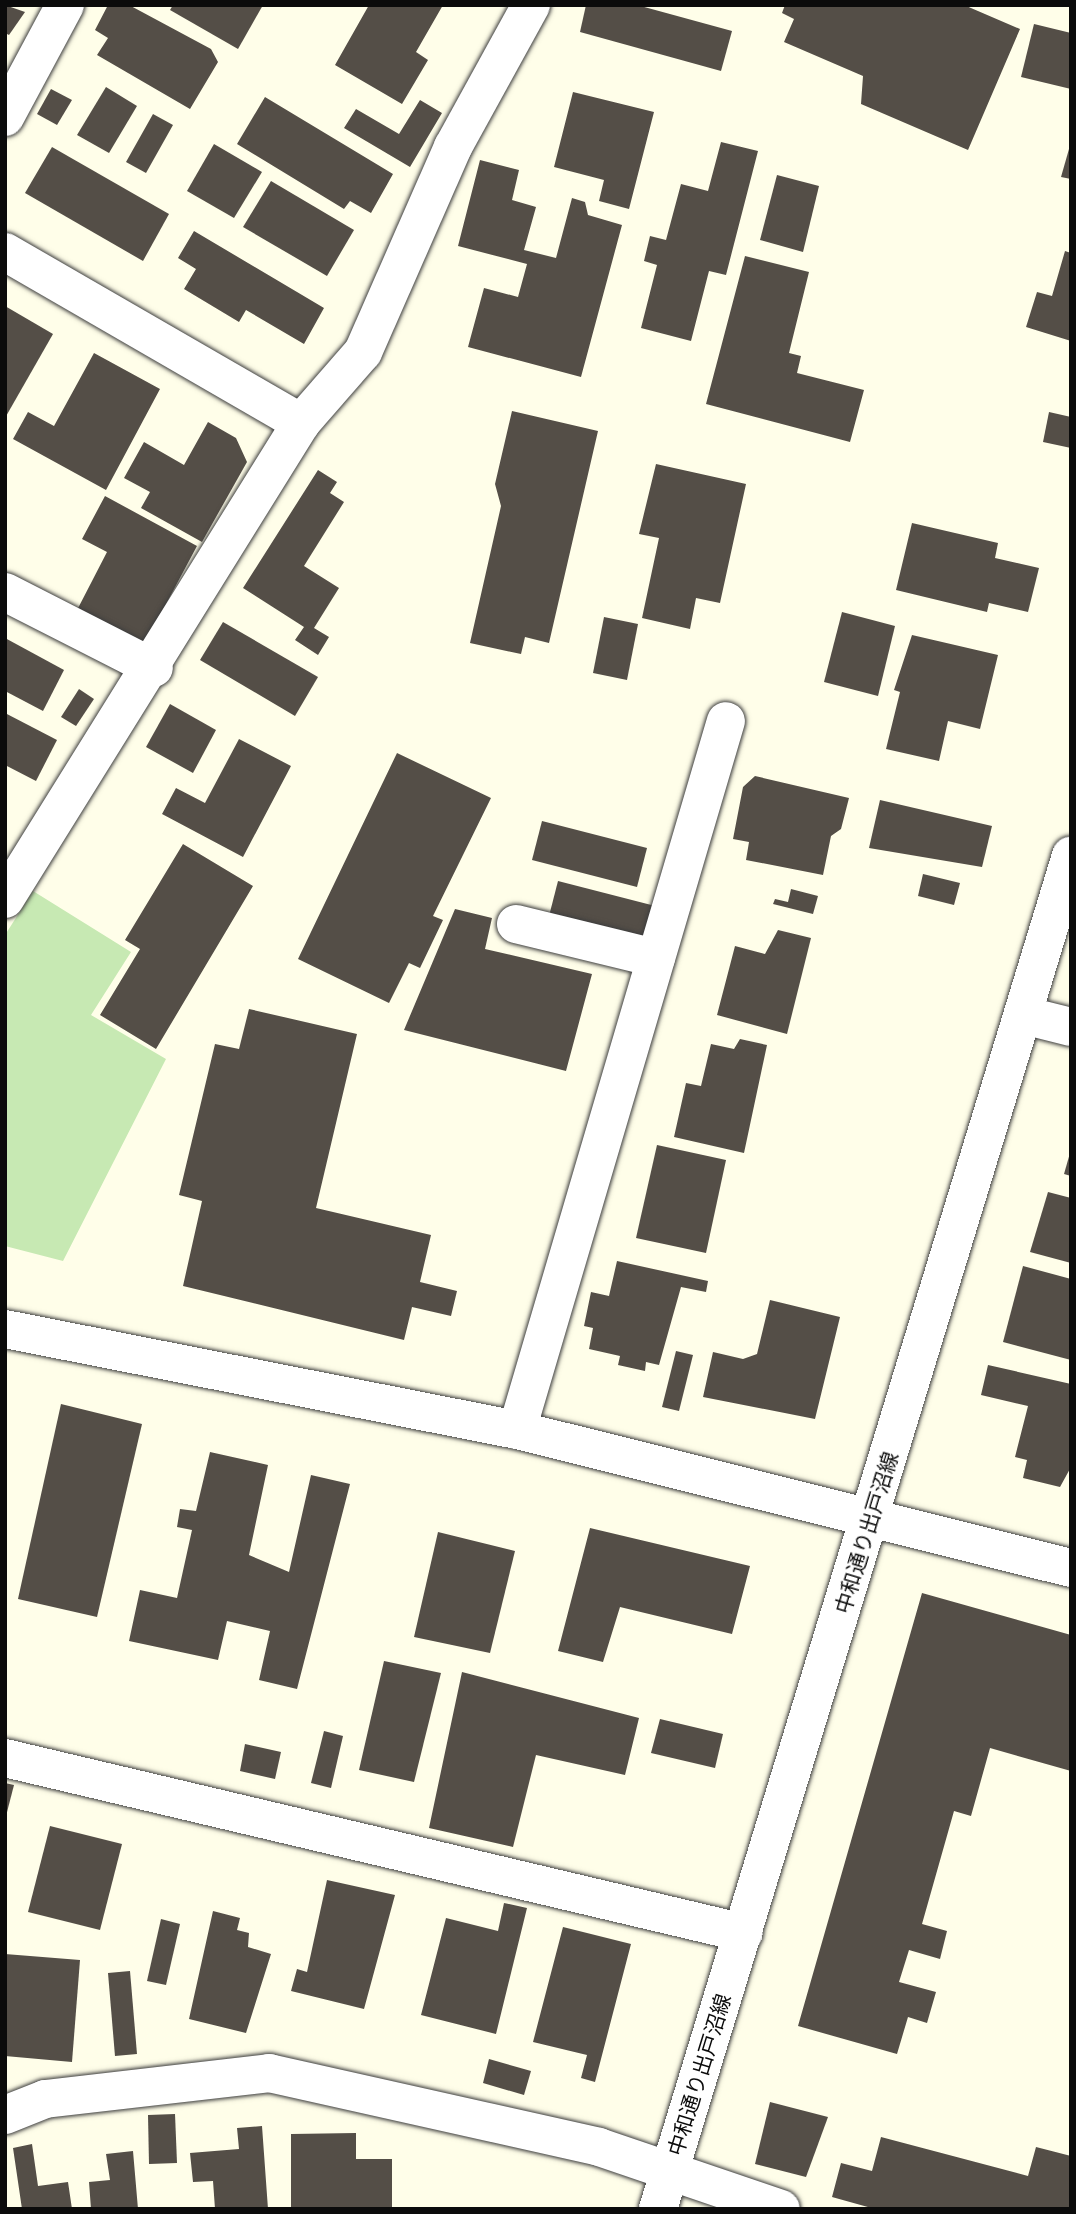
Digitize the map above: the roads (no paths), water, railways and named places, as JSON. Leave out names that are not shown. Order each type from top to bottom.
[{"type":"street","points":[[5,117],[65,5]]},
{"type":"street","points":[[5,899],[155,668],[301,423],[363,352],[453,147],[531,5]]},
{"type":"street","points":[[5,252],[301,423]]},
{"type":"street","points":[[5,592],[155,668]]},
{"type":"street","points":[[517,1430],[726,721]]},
{"type":"street","name":"中和通り出戸沼線","points":[[664,2192],[873,1518],[1071,856]]},
{"type":"street","points":[[516,924],[656,958]]},
{"type":"street","points":[[1023,1015],[1071,1027]]},
{"type":"street","points":[[5,1329],[517,1430],[1071,1568]]},
{"type":"street","points":[[5,1758],[744,1933]]},
{"type":"street","points":[[5,2115],[44,2099],[269,2073],[600,2147],[664,2192],[781,2209]]}]
